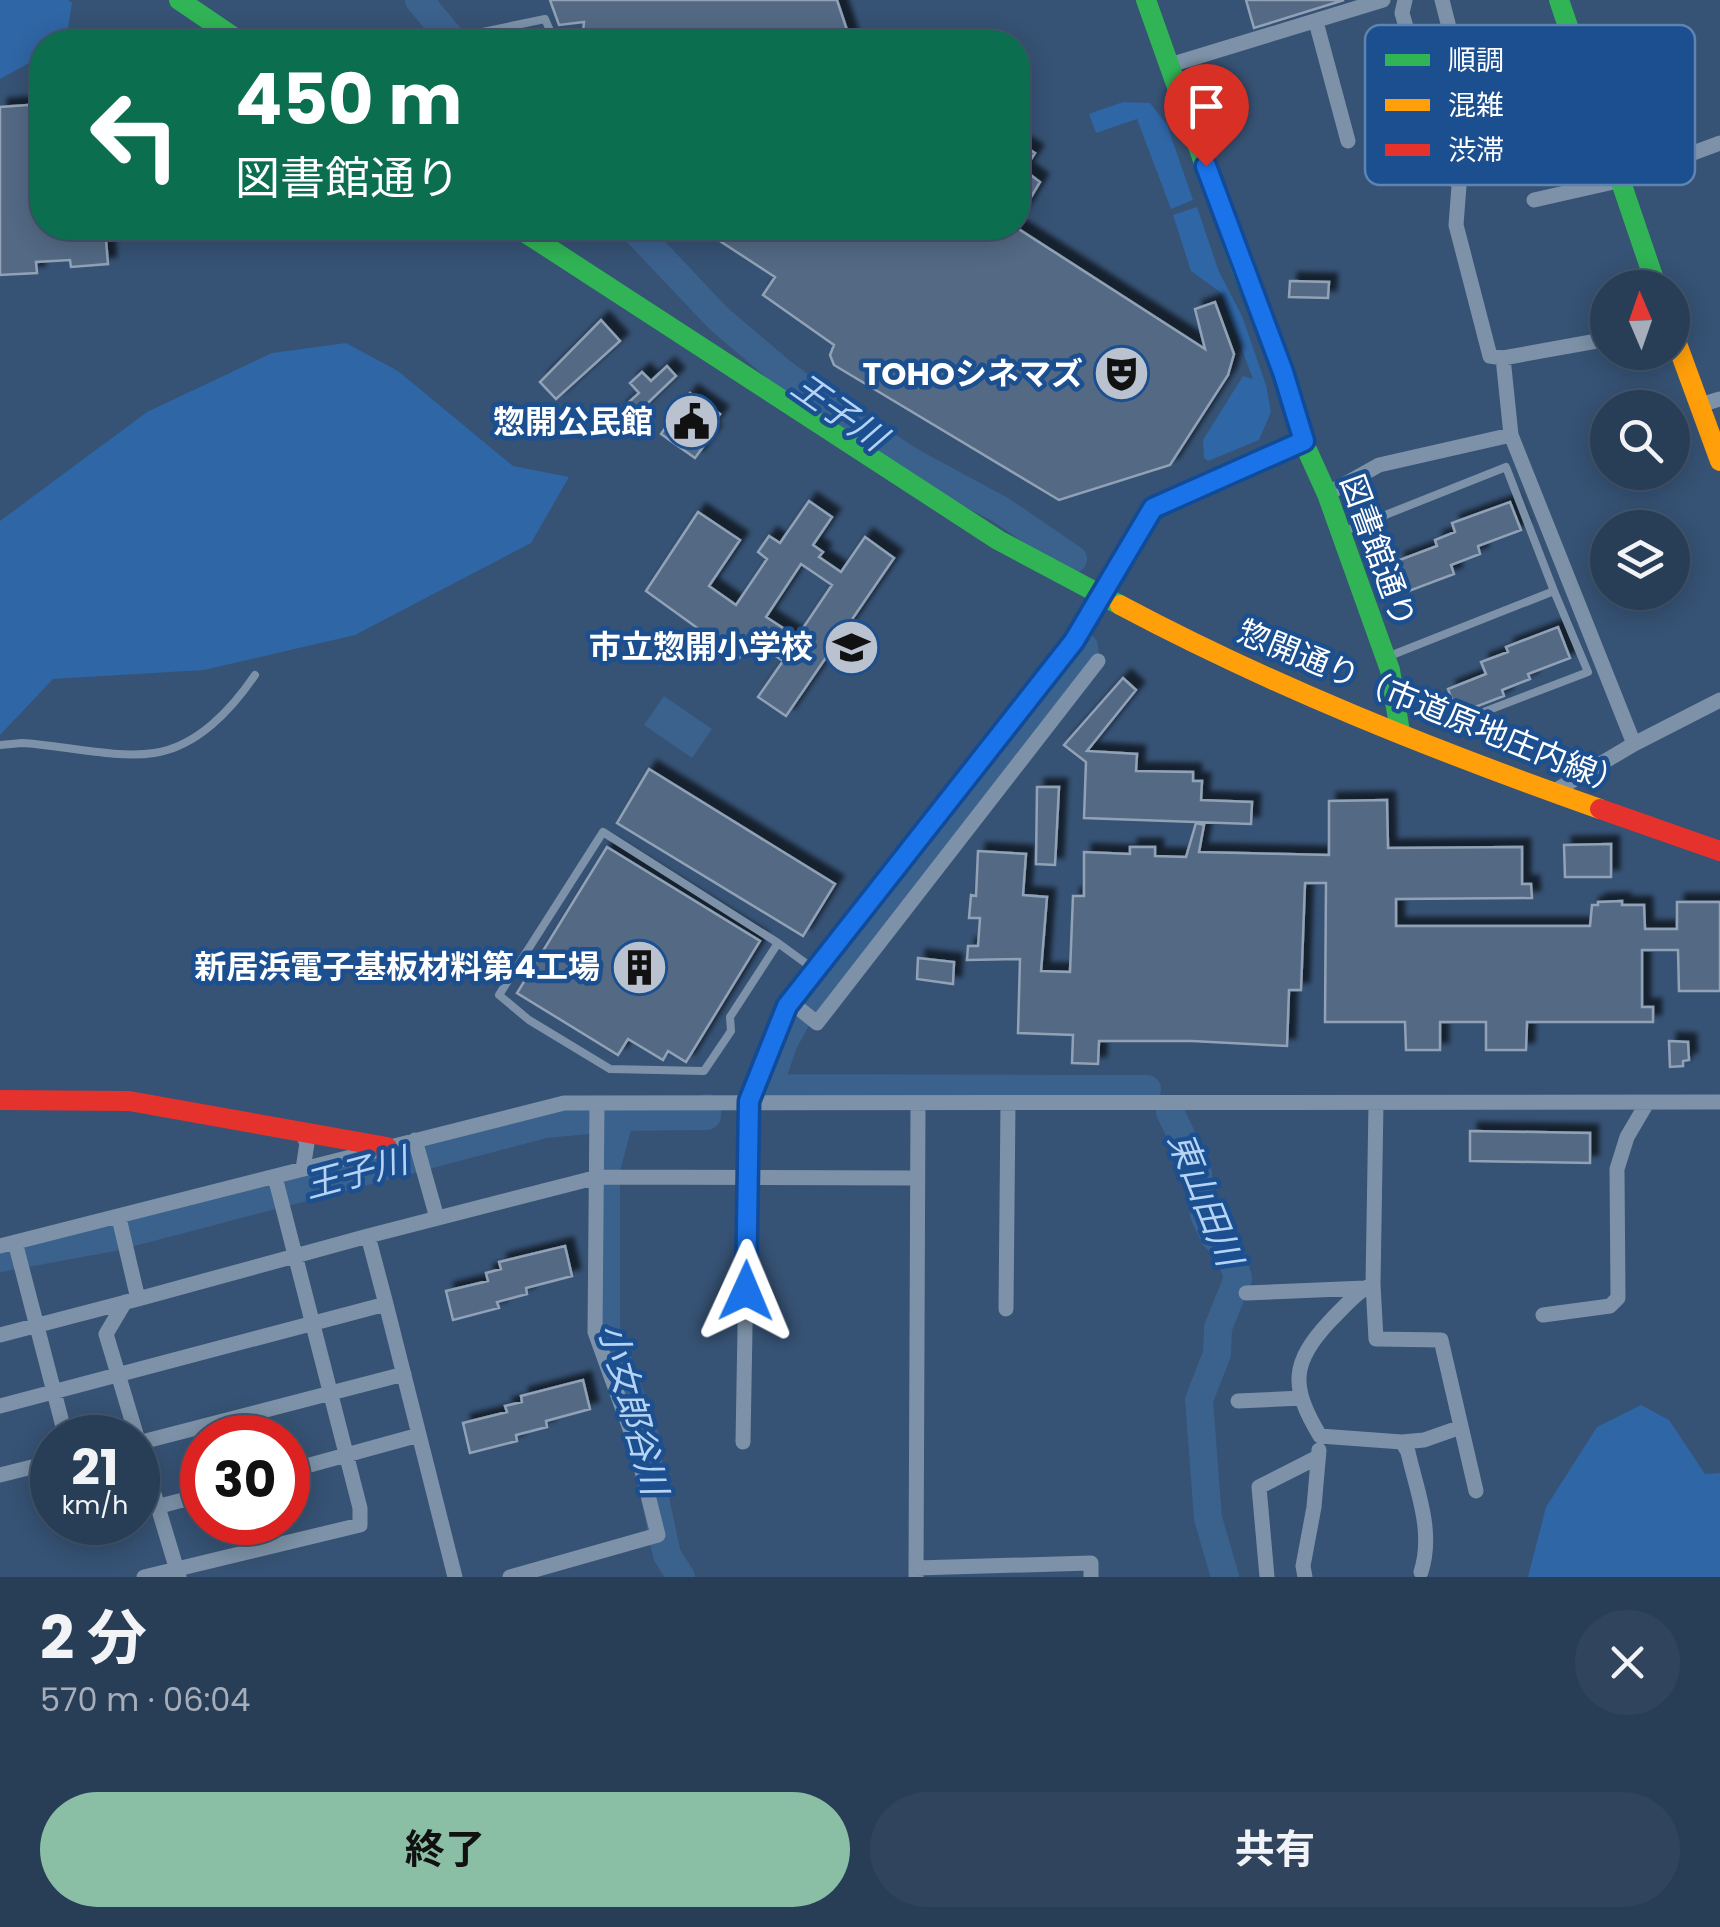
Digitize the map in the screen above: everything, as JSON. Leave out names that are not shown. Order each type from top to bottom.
[{"type":"street","points":[[179,0],[224,30]]},
{"type":"street","name":"図書館通り","points":[[1146,0],[1386,658],[1400,732]]},
{"type":"street","points":[[1170,65],[1383,0]]},
{"type":"street","points":[[1405,25],[1402,14],[1406,0]]},
{"type":"street","points":[[1442,0],[1449,25]]},
{"type":"street","points":[[1558,0],[1566,25]]},
{"type":"street","points":[[1316,22],[1348,141]]},
{"type":"street","points":[[1695,152],[1720,143]]},
{"type":"street","points":[[1459,185],[1456,224],[1490,356],[1502,358],[1590,342]]},
{"type":"street","points":[[1534,200],[1600,185]]},
{"type":"street","points":[[1619,185],[1650,270]]},
{"type":"street","name":"惣開通り（市道原地庄内線）","points":[[536,240],[998,540],[1216,654],[1337,709],[1720,850]]},
{"type":"street","points":[[1502,358],[1511,436],[1634,744]]},
{"type":"street","points":[[1690,364],[1710,402],[1720,461]]},
{"type":"street","points":[[1327,494],[1379,464],[1511,436]]},
{"type":"street","points":[[743,1442],[749,1101],[791,1003],[1074,641],[1153,508],[1304,441]]},
{"type":"street","points":[[791,1003],[817,1023],[1098,661]]},
{"type":"street","points":[[1554,792],[1634,744],[1720,700]]},
{"type":"street","points":[[0,1100],[129,1101],[387,1147]]},
{"type":"street","points":[[60,1415],[21,1262],[10,1244],[564,1103],[1720,1102]]},
{"type":"street","points":[[1006,1309],[1008,1103]]},
{"type":"street","points":[[1376,1103],[1369,1286],[1376,1339],[1441,1340],[1476,1491]]},
{"type":"street","points":[[918,1104],[916,1572],[1091,1563],[1091,1577]]},
{"type":"street","points":[[1543,1315],[1610,1306],[1618,1298],[1617,1168],[1627,1137],[1647,1104]]},
{"type":"street","points":[[510,1577],[658,1535],[635,1443],[594,1332],[605,1178],[597,1105]]},
{"type":"street","points":[[301,1132],[307,1144],[304,1169]]},
{"type":"street","points":[[416,1143],[437,1218]]},
{"type":"street","points":[[144,1577],[178,1573],[360,1525],[360,1508],[275,1177]]},
{"type":"street","points":[[0,1335],[437,1218],[605,1178],[916,1178]]},
{"type":"street","points":[[119,1219],[131,1301],[106,1334],[130,1415]]},
{"type":"street","points":[[368,1236],[455,1577]]},
{"type":"street","points":[[1246,1292],[1369,1286]]},
{"type":"street","points":[[1305,1577],[1303,1566],[1320,1436],[1306,1412],[1298,1386],[1301,1361],[1308,1344],[1369,1286]]},
{"type":"street","points":[[0,1406],[386,1304]]},
{"type":"street","points":[[160,1437],[404,1374]]},
{"type":"street","points":[[1238,1400],[1302,1398]]},
{"type":"street","points":[[1320,1436],[1402,1442],[1424,1440],[1461,1427]]},
{"type":"street","points":[[310,1465],[419,1435]]},
{"type":"street","points":[[1402,1442],[1426,1524],[1428,1550],[1422,1572]]},
{"type":"street","points":[[1267,1577],[1259,1487],[1318,1456]]},
{"type":"street","points":[[0,1475],[30,1468]]},
{"type":"street","points":[[178,1573],[160,1506],[180,1501]]},
{"type":"lane","points":[[489,30],[544,19],[549,30]]},
{"type":"lane","points":[[510,30],[524,22]]},
{"type":"lane","points":[[1340,532],[1506,467],[1588,672],[1460,721]]},
{"type":"lane","points":[[1386,658],[1554,591]]},
{"type":"lane","points":[[0,745],[22,743],[156,754],[184,742],[220,718],[255,675]]},
{"type":"lane","points":[[778,942],[730,1017],[731,1031],[704,1070],[610,1068],[529,1020],[499,996],[603,832],[778,942],[815,970]]},
{"type":"shaded area","points":[[0,0],[72,3],[66,30],[30,30],[30,63],[0,79]]},
{"type":"shaded area","points":[[1123,102],[1150,103],[1167,125],[1193,200],[1171,209],[1137,119],[1096,133],[1089,114]]},
{"type":"shaded area","points":[[1197,207],[1219,272],[1242,316],[1266,385],[1271,412],[1259,440],[1208,461],[1204,458],[1203,440],[1243,376],[1253,379],[1220,292],[1191,271],[1173,215]]},
{"type":"shaded area","points":[[346,343],[398,371],[513,466],[569,477],[531,543],[355,635],[204,670],[53,679],[0,735],[0,521],[147,412],[272,353]]},
{"type":"shaded area","points":[[664,696],[712,729],[692,758],[644,725]]},
{"type":"shaded area","points":[[1641,1405],[1669,1420],[1705,1474],[1720,1473],[1720,1577],[1528,1577],[1546,1507],[1597,1427]]},
{"type":"building","points":[[550,0],[837,0],[847,30],[583,30],[584,22],[559,25]]},
{"type":"building","points":[[1246,0],[1344,0],[1254,28]]},
{"type":"building","points":[[30,105],[30,240],[106,240],[108,264],[71,267],[70,260],[36,262],[37,273],[0,275],[0,107]]},
{"type":"building","points":[[1030,174],[1040,182],[1030,199]]},
{"type":"building","points":[[1030,236],[1205,349],[1195,309],[1215,302],[1234,354],[1228,375],[1170,465],[1059,500],[834,365],[830,355],[834,345],[763,295],[775,277],[718,240],[1030,240]]},
{"type":"building","points":[[1290,281],[1329,282],[1328,298],[1289,297]]},
{"type":"building","points":[[601,320],[620,341],[556,399],[540,382]]},
{"type":"building","points":[[667,366],[676,376],[629,421],[619,411],[639,393],[630,383],[642,372],[651,381]]},
{"type":"building","name":"惣開公民館","points":[[690,393],[720,414],[709,430],[713,433],[695,458],[661,434]]},
{"type":"building","points":[[809,501],[832,517],[813,545],[823,552],[819,557],[841,572],[865,537],[894,558],[786,716],[758,697],[783,661],[752,640],[739,658],[646,591],[698,512],[740,540],[709,586],[736,605],[767,559],[758,552],[769,536],[780,543]],"holes":[[[801,564],[832,585],[797,637],[766,617]]]},
{"type":"building","points":[[1510,502],[1521,530],[1478,546],[1480,554],[1451,565],[1454,574],[1409,591],[1397,561],[1437,546],[1435,540],[1455,532],[1452,523]]},
{"type":"building","points":[[1558,627],[1570,658],[1528,674],[1530,679],[1502,690],[1504,696],[1457,714],[1448,689],[1486,674],[1481,662],[1508,652],[1506,647]]},
{"type":"building","points":[[1123,678],[1136,690],[1087,751],[1137,754],[1136,771],[1193,772],[1193,781],[1202,781],[1201,800],[1252,802],[1251,824],[1084,818],[1086,762],[1064,745]]},
{"type":"building","points":[[649,769],[835,884],[803,936],[617,823]]},
{"type":"building","points":[[1037,787],[1059,787],[1055,865],[1036,864]]},
{"type":"building","points":[[1387,800],[1388,848],[1522,847],[1522,884],[1531,884],[1532,898],[1396,899],[1396,926],[1590,926],[1592,905],[1622,901],[1622,905],[1644,905],[1645,929],[1677,929],[1677,902],[1720,902],[1720,991],[1679,991],[1678,950],[1642,950],[1642,1007],[1653,1007],[1653,1022],[1527,1022],[1526,1050],[1486,1050],[1486,1022],[1440,1022],[1440,1050],[1406,1050],[1405,1022],[1325,1022],[1326,883],[1305,883],[1301,990],[1289,990],[1287,1046],[1099,1041],[1098,1064],[1072,1063],[1073,1035],[1018,1033],[1020,959],[967,960],[968,946],[978,946],[980,918],[969,918],[971,895],[976,896],[978,851],[1026,854],[1023,895],[1047,897],[1041,971],[1070,972],[1073,896],[1084,896],[1084,852],[1130,854],[1130,847],[1155,847],[1155,856],[1186,857],[1196,823],[1204,825],[1199,852],[1329,855],[1329,801]]},
{"type":"building","points":[[1611,844],[1611,877],[1565,877],[1564,845]]},
{"type":"building","name":"新居浜電子基板材料第4工場","points":[[607,847],[760,941],[686,1062],[668,1051],[663,1060],[628,1039],[618,1055],[517,993]]},
{"type":"building","points":[[918,958],[954,962],[953,984],[917,979]]},
{"type":"building","points":[[1669,1041],[1688,1042],[1689,1060],[1683,1061],[1683,1066],[1670,1067]]},
{"type":"building","points":[[1470,1131],[1590,1133],[1590,1163],[1470,1161]]},
{"type":"building","points":[[565,1246],[572,1276],[526,1288],[527,1294],[497,1302],[499,1308],[453,1320],[446,1291],[488,1281],[486,1273],[501,1269],[499,1262]]},
{"type":"building","points":[[583,1380],[590,1409],[546,1421],[547,1427],[516,1435],[517,1441],[470,1453],[463,1423],[507,1412],[505,1406],[522,1402],[521,1396]]},
{"type":"waterway","name":"王子川","points":[[419,0],[444,30]]},
{"type":"waterway","name":"王子川","points":[[644,240],[718,318],[842,417],[912,462],[1001,510],[1073,559]]},
{"type":"waterway","name":"王子川","points":[[1084,647],[1085,654],[801,1011],[784,1042],[768,1088],[1147,1089]]},
{"type":"waterway","name":"王子川","points":[[0,1258],[114,1237],[545,1124],[620,1117],[707,1116],[707,1108]]},
{"type":"waterway","name":"東山田川","points":[[1170,1112],[1197,1168],[1204,1215],[1214,1236],[1230,1254],[1238,1278],[1218,1328],[1217,1354],[1199,1400],[1208,1518],[1225,1577]]},
{"type":"waterway","name":"小女郎谷川","points":[[620,1117],[606,1169],[606,1328],[647,1442],[667,1555],[681,1577]]},
{"type":"traffic: fast","points":[[179,0],[223,30]]},
{"type":"traffic: fast","points":[[1146,0],[1241,267],[1283,372],[1303,441],[1327,494],[1390,670],[1400,732]]},
{"type":"traffic: fast","points":[[1559,0],[1568,25]]},
{"type":"traffic: fast","points":[[1622,185],[1651,270]]},
{"type":"traffic: fast","points":[[536,240],[998,540],[1120,605]]},
{"type":"traffic: slow","points":[[1687,370],[1720,461]]},
{"type":"traffic: slow","points":[[1102,595],[1153,508],[1303,441]]},
{"type":"traffic: slow","points":[[1120,605],[1356,716],[1600,809]]},
{"type":"traffic: jam","points":[[1600,809],[1720,851]]},
{"type":"traffic: jam","points":[[0,1100],[129,1101],[387,1147]]},
{"type":"place","name":"TOHOシネマズ","points":[[1122,374]]},
{"type":"place","name":"惣開公民館","points":[[692,422]]},
{"type":"place","name":"市立惣開小学校","points":[[852,647]]},
{"type":"place","name":"新居浜電子基板材料第4工場","points":[[639,967]]},
{"type":"route","points":[[746,1291],[749,1101],[787,1006],[1074,641],[1153,508],[1304,441],[1283,372],[1206,166]]}]
